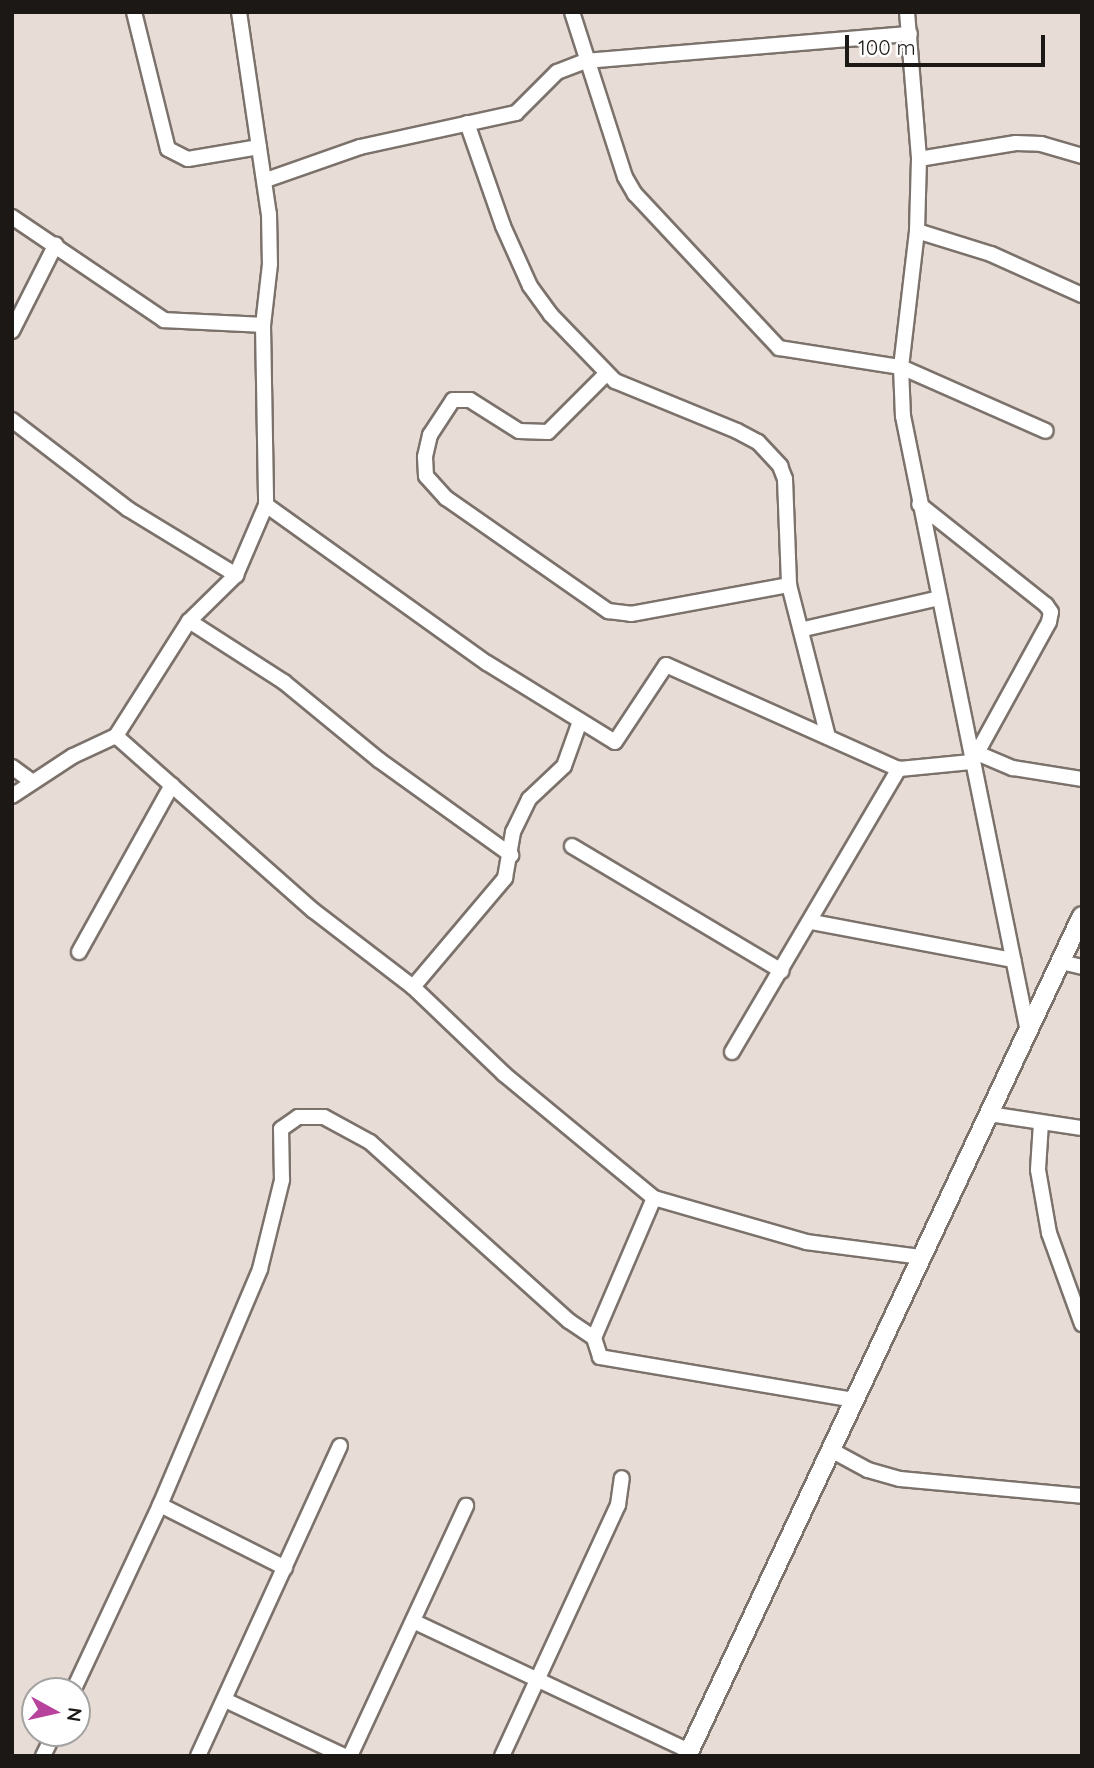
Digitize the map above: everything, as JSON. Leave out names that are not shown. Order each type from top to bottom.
[{"type":"street","points":[[135,12],[168,149],[188,159],[259,147]]},
{"type":"street","points":[[12,796],[31,781],[116,736],[189,621],[236,575],[266,505],[263,325],[270,264],[266,180],[239,12]]},
{"type":"street","points":[[572,12],[615,152],[635,194],[779,348],[901,367],[1046,431]]},
{"type":"street","points":[[907,12],[919,159],[917,231],[901,367],[903,416],[919,504],[975,757],[1028,1032]]},
{"type":"street","points":[[266,180],[360,147],[516,113],[557,72],[586,61],[910,34]]},
{"type":"street","points":[[467,123],[530,286],[606,374],[737,431],[770,454],[785,479],[789,585],[804,629],[828,737]]},
{"type":"street","points":[[919,159],[1016,144],[1041,144],[1082,156]]},
{"type":"street","points":[[12,217],[56,244],[164,320],[263,325]]},
{"type":"street","points":[[917,231],[992,254],[1082,295]]},
{"type":"street","points":[[12,331],[56,244]]},
{"type":"street","points":[[606,374],[548,432],[519,431],[470,400],[453,400],[430,435],[425,457],[426,476],[446,498],[608,611],[631,614],[789,585]]},
{"type":"street","points":[[12,420],[128,509],[236,575]]},
{"type":"street","points":[[919,504],[973,542],[1051,612],[975,757]]},
{"type":"street","points":[[266,505],[579,724],[618,743],[666,665],[899,769],[975,757],[1013,768],[1082,779]]},
{"type":"street","points":[[804,629],[939,598]]},
{"type":"street","points":[[189,621],[284,682],[379,760],[511,855]]},
{"type":"street","points":[[413,987],[505,878],[513,832],[529,799],[564,766],[579,724]]},
{"type":"street","points":[[116,736],[314,911],[413,987],[504,1074],[654,1198],[806,1242],[922,1257]]},
{"type":"street","points":[[12,767],[31,781]]},
{"type":"street","points":[[732,1052],[812,922],[899,769]]},
{"type":"street","points":[[79,952],[172,785]]},
{"type":"street","points":[[572,846],[782,971]]},
{"type":"street","points":[[415,1622],[688,1753],[1082,916]]},
{"type":"street","points":[[812,922],[1013,960]]},
{"type":"street","points":[[1061,962],[1082,967]]},
{"type":"street","points":[[989,1114],[1082,1128]]},
{"type":"street","points":[[80,1677],[160,1505],[260,1269],[282,1180],[281,1129],[298,1117],[324,1117],[370,1142],[569,1321],[594,1338]]},
{"type":"street","points":[[1041,1123],[1038,1170],[1049,1233],[1082,1324]]},
{"type":"street","points":[[654,1198],[594,1338],[595,1350],[606,1361],[855,1400]]},
{"type":"street","points":[[198,1756],[340,1446]]},
{"type":"street","points":[[831,1450],[868,1470],[900,1479],[1082,1496]]},
{"type":"street","points":[[502,1756],[618,1505],[622,1478]]},
{"type":"street","points":[[160,1505],[285,1568]]},
{"type":"street","points":[[350,1756],[415,1622],[466,1506]]},
{"type":"street","points":[[225,1700],[344,1756]]}]
